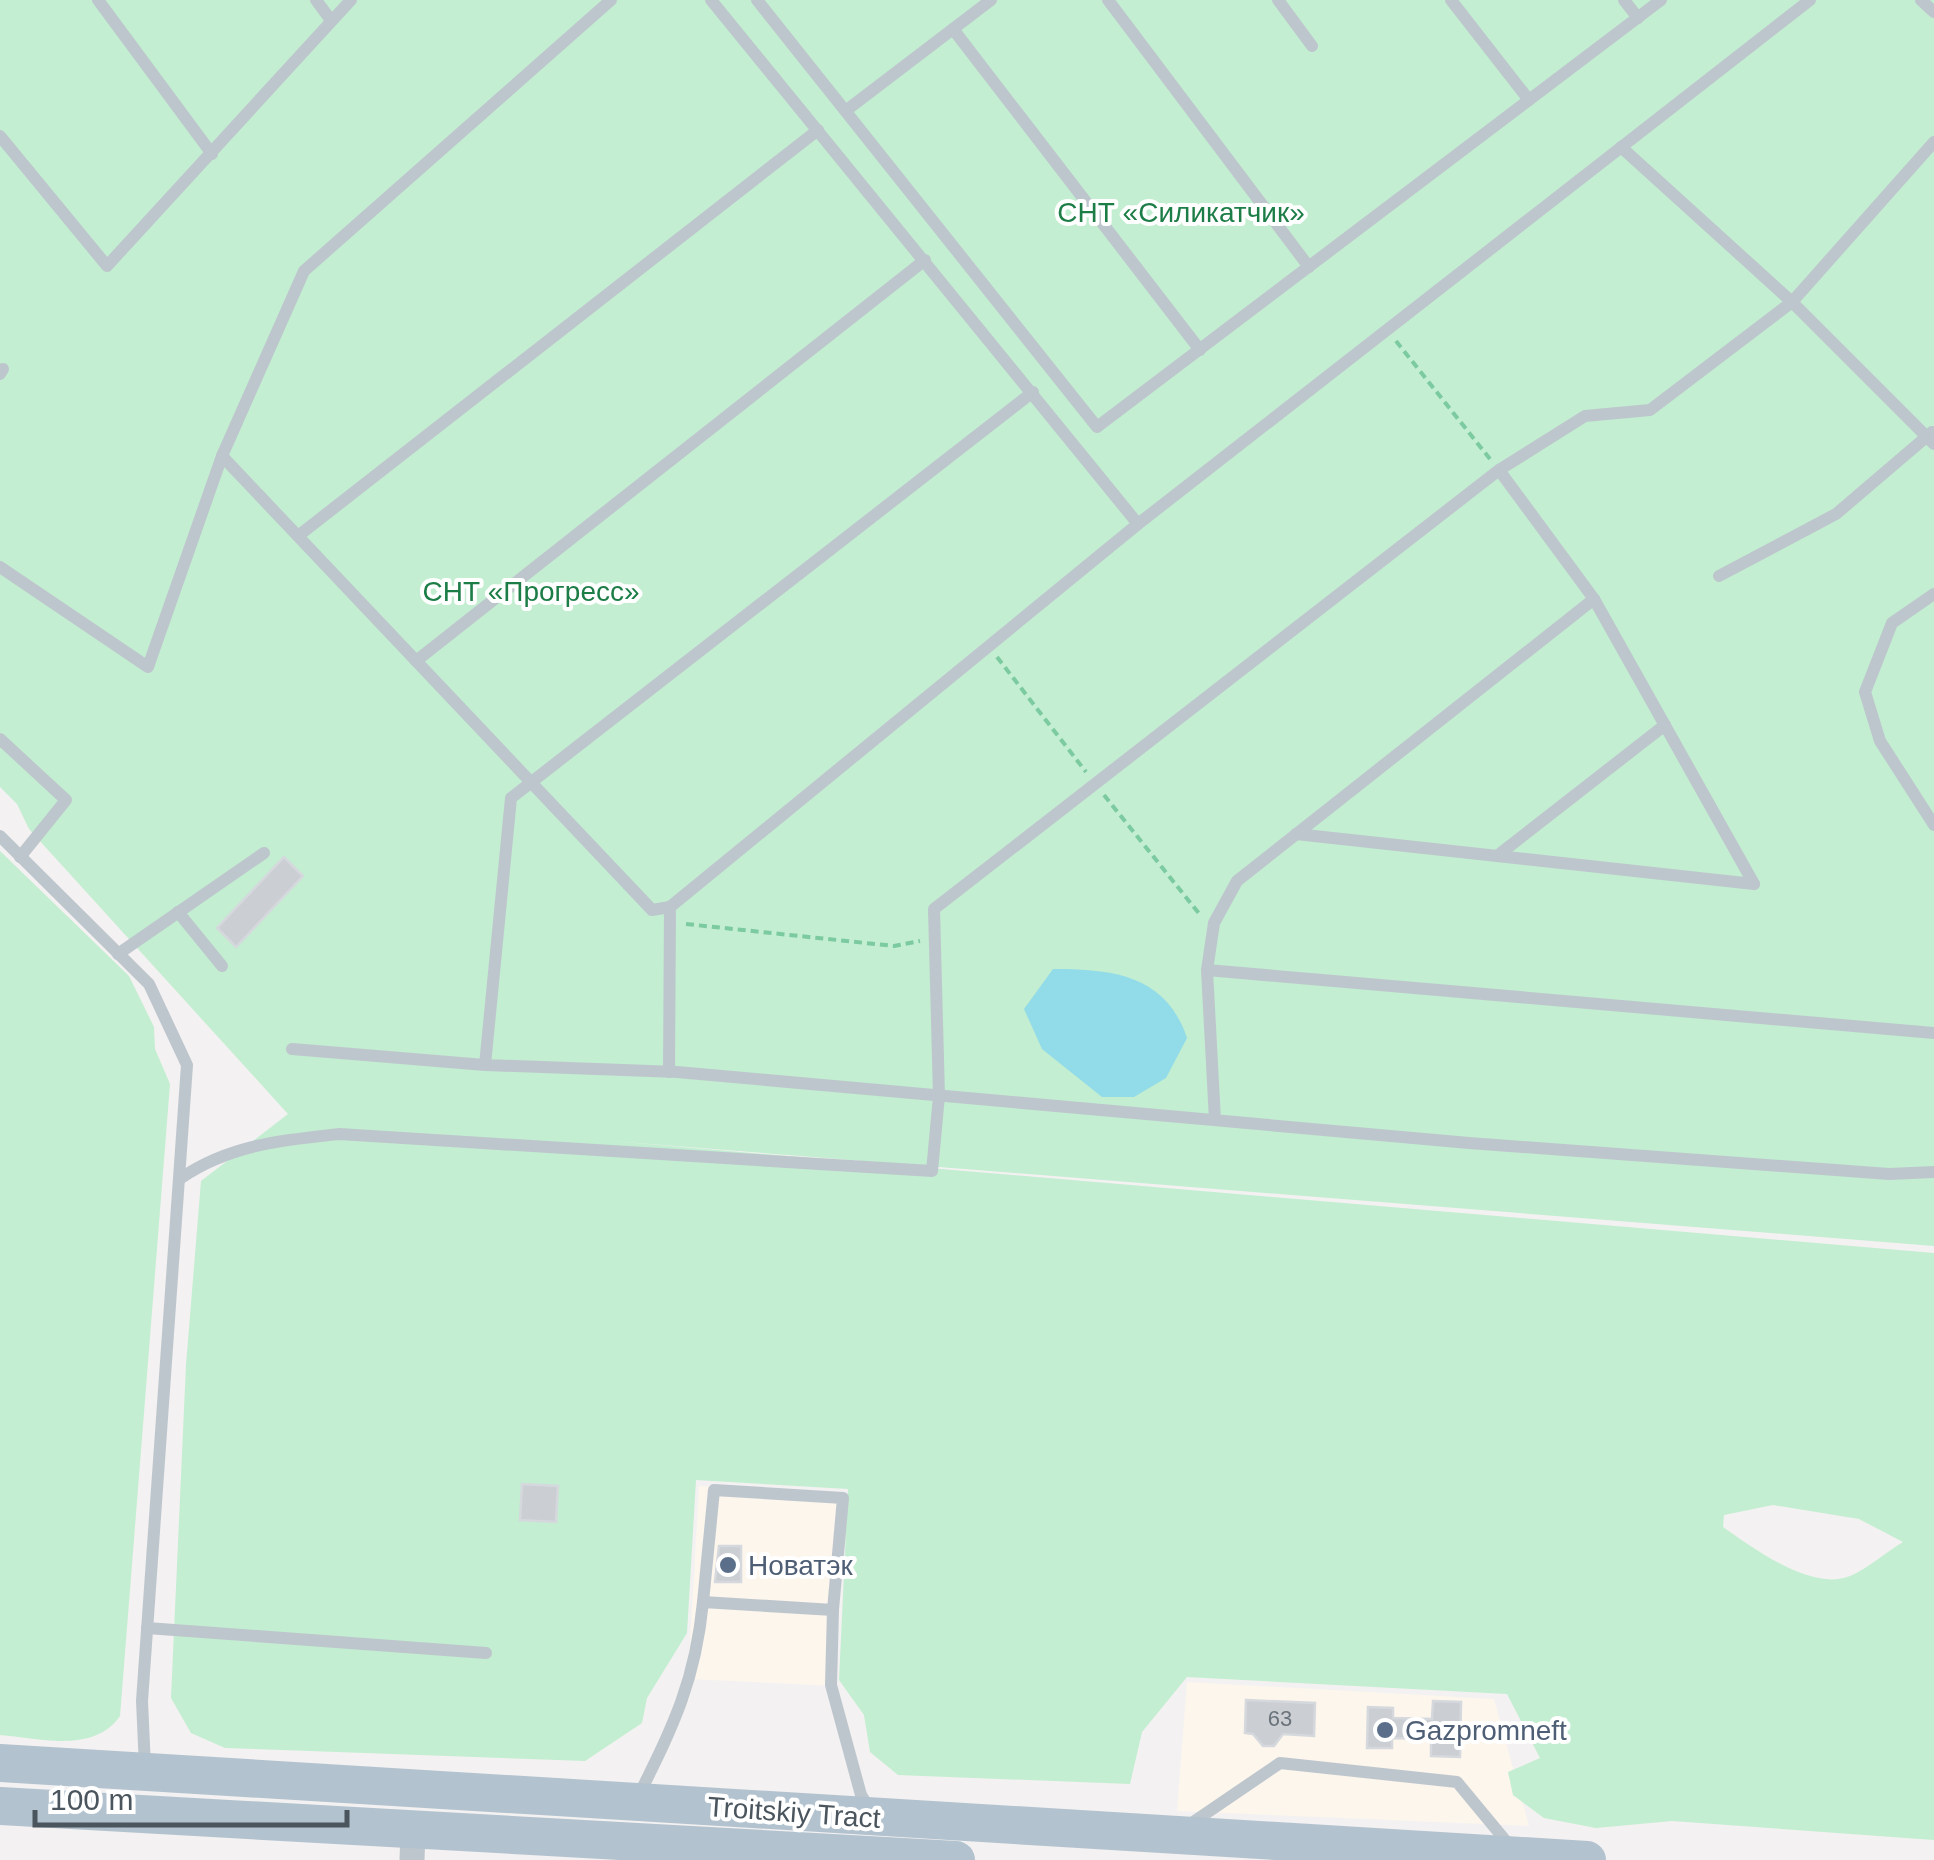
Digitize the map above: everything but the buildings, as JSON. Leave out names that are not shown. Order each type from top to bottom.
[{"type":"main road","name":"Troitskiy Tract","points":[[0,1763],[1587,1860]]},
{"type":"main road","name":"Troitskiy Tract","points":[[0,1806],[412,1845],[956,1860]]},
{"type":"lane","points":[[98,0],[212,154]]},
{"type":"lane","points":[[316,0],[330,19]]},
{"type":"lane","points":[[0,136],[107,266],[297,62],[330,19],[352,0]]},
{"type":"lane","points":[[0,568],[148,667],[222,456],[304,270],[611,0]]},
{"type":"lane","points":[[712,0],[1138,524]]},
{"type":"lane","points":[[758,0],[1097,426],[1661,0]]},
{"type":"lane","points":[[848,109],[992,0]]},
{"type":"lane","points":[[1108,0],[1309,268]]},
{"type":"lane","points":[[1278,0],[1312,46]]},
{"type":"lane","points":[[1451,0],[1529,100]]},
{"type":"lane","points":[[1624,0],[1638,18]]},
{"type":"lane","points":[[222,456],[652,910],[670,907],[1138,524],[1810,0]]},
{"type":"lane","points":[[1920,0],[1934,12]]},
{"type":"lane","points":[[953,29],[1200,350]]},
{"type":"lane","points":[[298,536],[818,130]]},
{"type":"lane","points":[[181,1178],[206,1161],[268,1142],[339,1134],[932,1172],[939,1096],[934,909],[1499,470],[1585,416],[1650,410],[1792,302],[1934,142]]},
{"type":"lane","points":[[1621,147],[1792,302],[1932,437],[1836,514],[1719,576]]},
{"type":"lane","points":[[416,661],[924,260]]},
{"type":"lane","points":[[484,1064],[512,798],[1033,392]]},
{"type":"lane","points":[[1296,834],[1754,884],[1594,600],[1499,470]]},
{"type":"lane","points":[[1934,594],[1892,623],[1865,692],[1880,741],[1934,825]]},
{"type":"lane","points":[[1214,1120],[1206,970],[1214,923],[1237,881],[1594,600]]},
{"type":"lane","points":[[1497,856],[1666,725]]},
{"type":"lane","points":[[0,738],[66,800],[20,857]]},
{"type":"lane","points":[[0,836],[149,984],[187,1065],[142,1701],[145,1770]]},
{"type":"lane","points":[[118,954],[264,853]]},
{"type":"lane","points":[[669,1072],[670,907]]},
{"type":"lane","points":[[178,912],[222,966]]},
{"type":"lane","points":[[1206,970],[1934,1033]]},
{"type":"lane","points":[[292,1049],[484,1064],[669,1072],[1871,1173],[1934,1172]]},
{"type":"lane","points":[[635,1802],[679,1713],[698,1658],[714,1490],[842,1498],[832,1610],[831,1685],[861,1795],[874,1818]]},
{"type":"lane","points":[[703,1602],[832,1610]]},
{"type":"lane","points":[[147,1628],[486,1653]]},
{"type":"lane","points":[[1173,1835],[1280,1763],[1457,1782],[1518,1856]]},
{"type":"path","points":[[1387,330],[1499,470]]},
{"type":"path","points":[[670,922],[894,946],[935,939]]},
{"type":"shaded area","points":[[699,1486],[846,1493],[835,1686],[688,1679]]},
{"type":"shaded area","points":[[1187,1682],[1494,1699],[1529,1826],[1177,1811]]},
{"type":"green space","name":"СНТ «Прогресс»","points":[[0,0],[1934,0],[1934,1246],[612,1141],[1934,1253],[1934,1840],[1672,1821],[1596,1828],[1544,1818],[1513,1795],[1508,1772],[1540,1758],[1507,1694],[1187,1677],[1142,1732],[1130,1784],[898,1775],[870,1752],[864,1715],[839,1680],[848,1489],[696,1480],[687,1633],[647,1698],[642,1723],[585,1761],[225,1748],[191,1733],[171,1698],[186,1365],[201,1181],[288,1114],[29,829],[17,804],[0,787]],"holes":[[[1773,1505],[1859,1519],[1903,1542],[1857,1573],[1835,1579],[1801,1573],[1723,1527],[1724,1515]]]},
{"type":"green space","points":[[0,851],[129,976],[154,1027],[155,1049],[170,1084],[120,1716],[109,1728],[81,1740],[0,1735]]},
{"type":"water","points":[[1053,969],[1116,974],[1151,988],[1166,1001],[1187,1038],[1166,1078],[1134,1097],[1102,1097],[1042,1049],[1024,1009]]},
{"type":"place","name":"Новатэк","points":[[728,1565]]},
{"type":"place","name":"Gazpromneft","points":[[1385,1730]]},
{"type":"park label","name":"СНТ «Силикатчик»","points":[[1181,212]]}]
